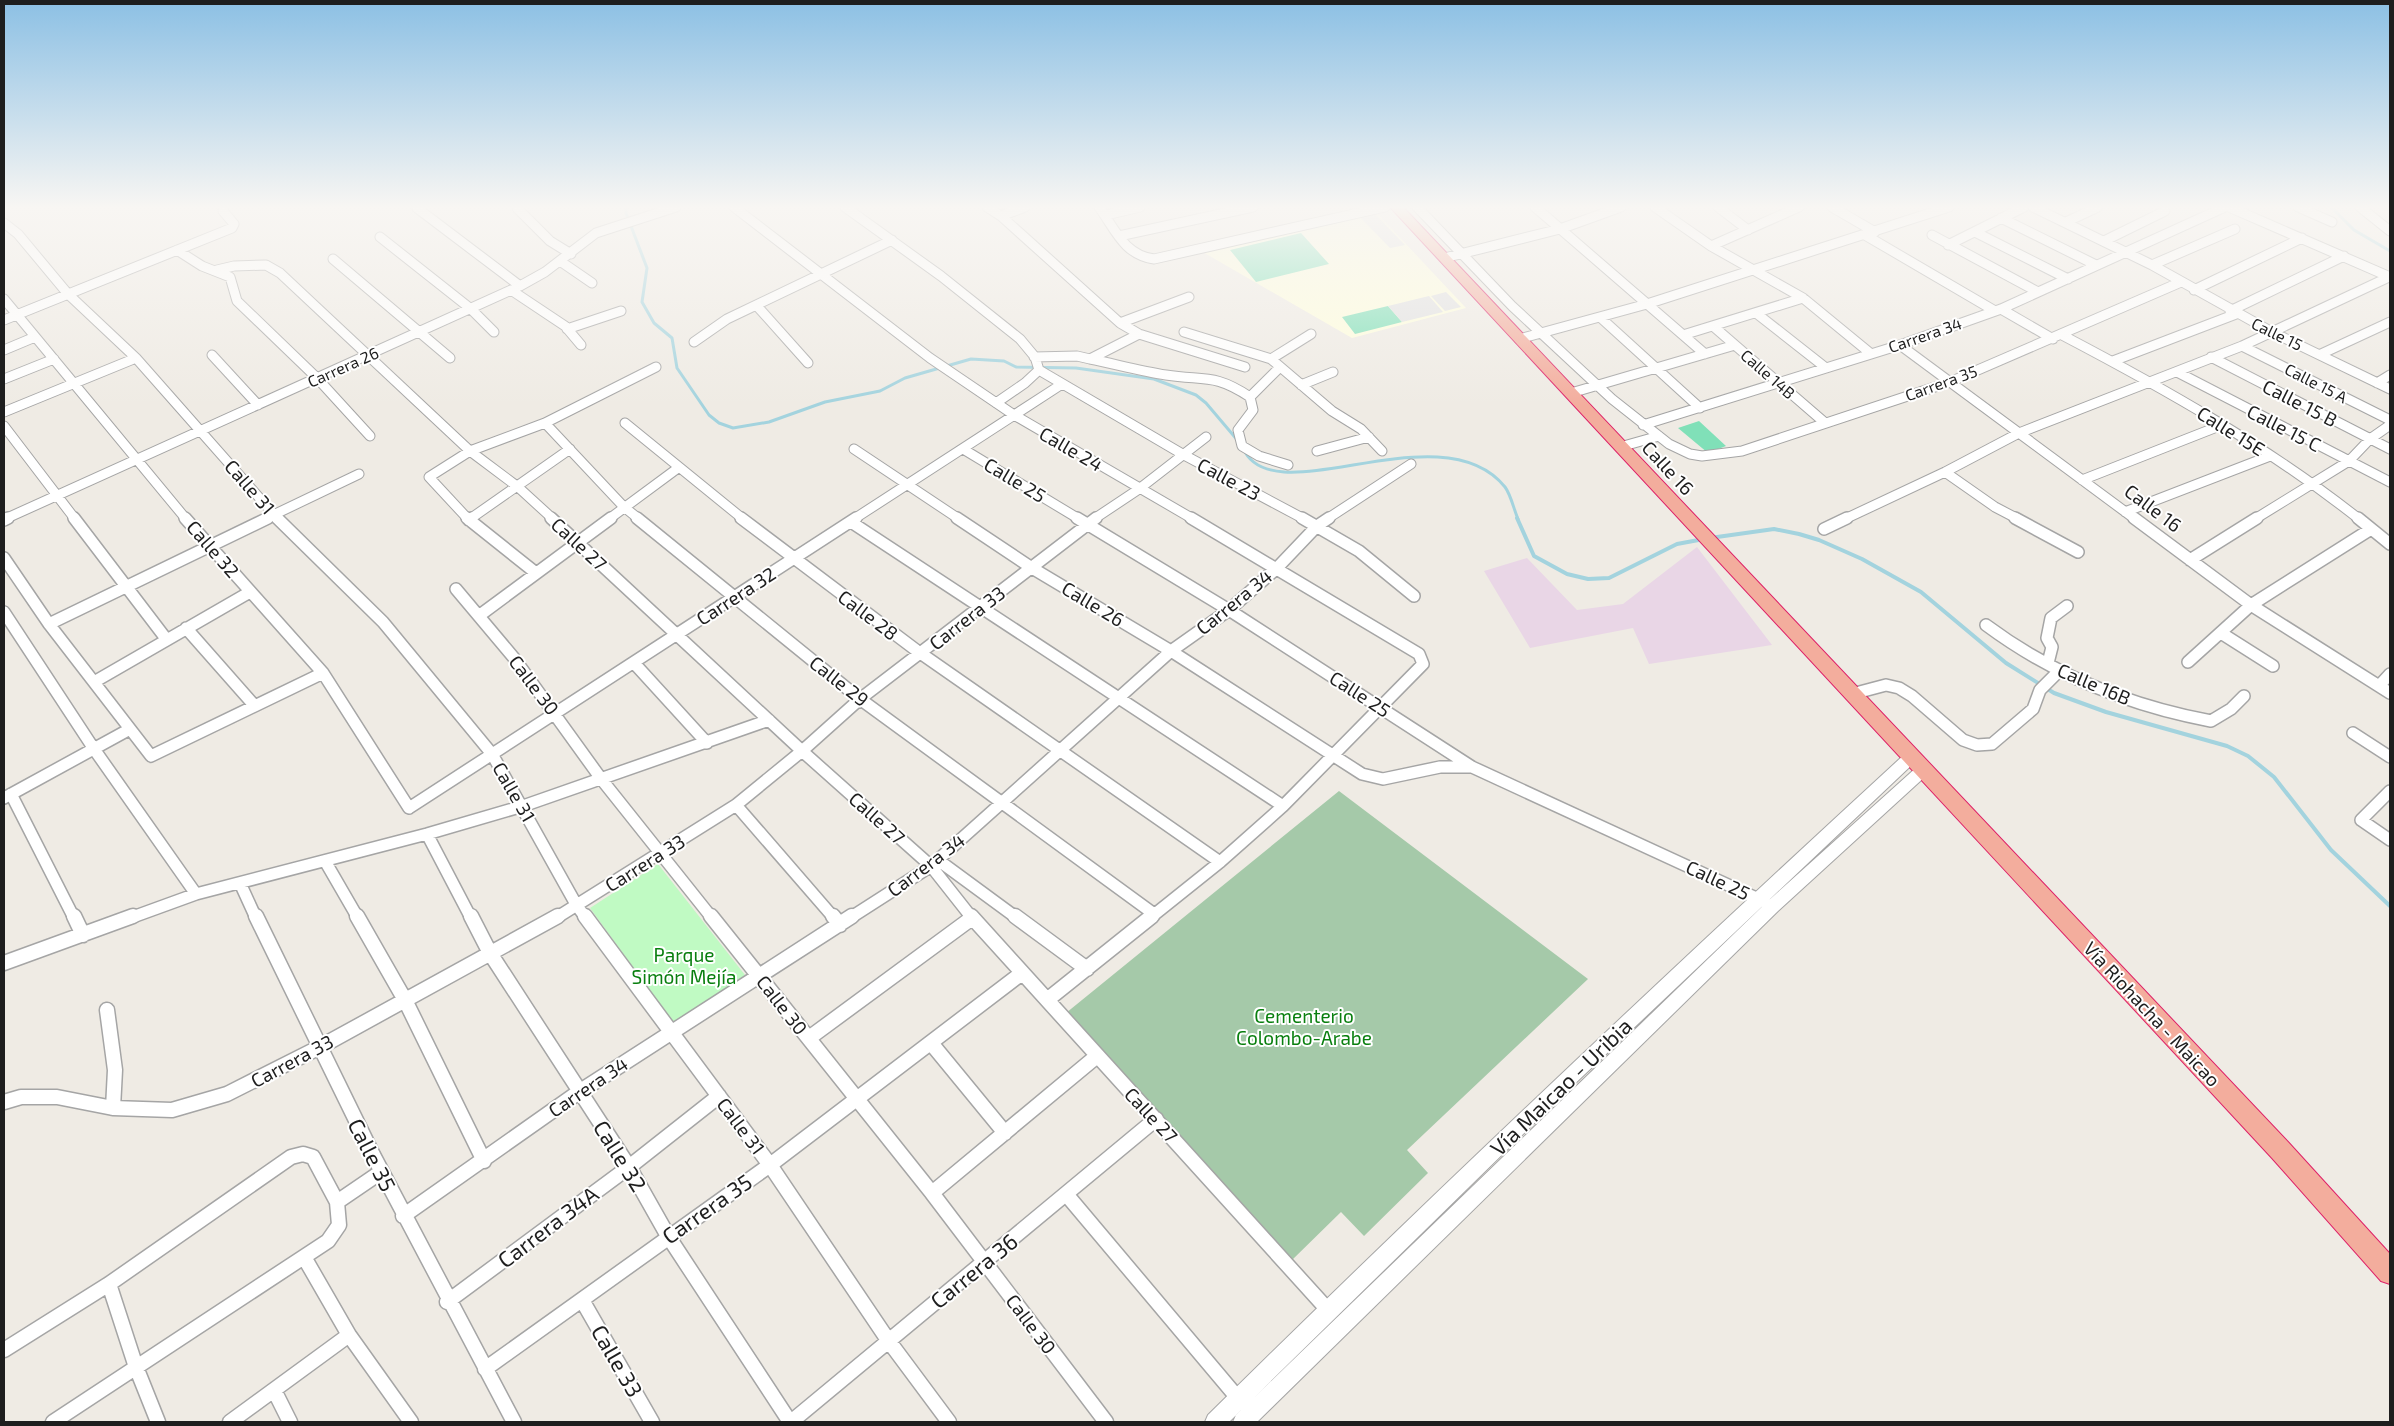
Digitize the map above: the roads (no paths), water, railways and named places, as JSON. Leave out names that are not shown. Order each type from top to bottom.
[{"type":"highway","name":"Calle 16","points":[[1458,274],[1917,764]]},
{"type":"highway","name":"Vía Riohacha - Maicao","points":[[1917,764],[2273,1143],[2390,1272]]},
{"type":"street","name":"Calle 31","points":[[49,274],[68,294],[136,358],[274,515],[383,622],[428,674],[492,754],[523,806],[577,906],[770,1165],[888,1340],[949,1422]]},
{"type":"street","points":[[4,320],[119,274]]},
{"type":"street","points":[[223,274],[230,278],[237,301],[317,378],[370,436]]},
{"type":"street","points":[[279,274],[470,451]]},
{"type":"street","points":[[352,274],[421,331],[450,358]]},
{"type":"street","points":[[426,274],[471,309],[494,332]]},
{"type":"street","points":[[504,274],[520,286]]},
{"type":"street","name":"Carrera 26","points":[[4,520],[471,309],[520,286],[540,274]]},
{"type":"street","points":[[578,274],[592,283]]},
{"type":"street","points":[[694,342],[727,319],[826,274]]},
{"type":"street","points":[[935,274],[1020,339],[1034,357],[1039,370],[1026,382],[996,403]]},
{"type":"street","points":[[1065,274],[1120,323],[1139,334],[1245,367]]},
{"type":"street","points":[[1480,274],[1538,334],[1643,425],[1659,436]]},
{"type":"street","points":[[1612,274],[1705,354]]},
{"type":"street","points":[[1519,339],[1601,318],[1745,274]]},
{"type":"street","points":[[1758,274],[1803,298],[1870,353]]},
{"type":"street","name":"Calle 15E","points":[[1933,274],[1998,310],[2113,361],[2152,383],[2270,456],[2389,542]]},
{"type":"street","points":[[2003,274],[2038,292]]},
{"type":"street","points":[[2057,274],[2068,279]]},
{"type":"street","name":"Carrera 34","points":[[1643,425],[1900,345],[1998,310],[2080,274]]},
{"type":"street","name":"Calle 15","points":[[2166,274],[2233,312],[2390,389]]},
{"type":"street","points":[[2194,290],[2228,274]]},
{"type":"street","points":[[2113,361],[2157,343],[2205,328],[2309,274]]},
{"type":"street","name":"Calle 24","points":[[823,275],[930,358],[1014,415],[1277,568],[1419,654],[1423,664],[1382,707]]},
{"type":"street","points":[[1824,529],[1944,472],[2020,433],[2179,373],[2211,357],[2242,346],[2390,277]]},
{"type":"street","name":"Carrera 35","points":[[1659,436],[1691,455],[1712,456],[1742,451],[1824,422],[1950,382],[2181,282]]},
{"type":"street","points":[[510,290],[567,329],[582,345]]},
{"type":"street","points":[[1120,323],[1189,296]]},
{"type":"street","points":[[1683,335],[1803,298]]},
{"type":"street","name":"Calle 32","points":[[4,299],[208,546],[323,673],[409,808]]},
{"type":"street","points":[[757,306],[808,363]]},
{"type":"street","points":[[567,329],[621,311]]},
{"type":"street","points":[[1756,313],[1826,368]]},
{"type":"street","points":[[1601,318],[1700,408]]},
{"type":"street","points":[[2321,354],[2390,322]]},
{"type":"street","name":"Calle 14B","points":[[1713,326],[1824,422]]},
{"type":"street","points":[[1184,332],[1271,359],[1279,368],[1369,437],[1382,451]]},
{"type":"street","points":[[1090,359],[1139,334]]},
{"type":"street","points":[[1271,359],[1311,334]]},
{"type":"street","points":[[4,350],[36,337]]},
{"type":"street","points":[[1571,393],[1735,345]]},
{"type":"street","name":"Calle 16","points":[[1900,345],[2251,605],[2390,693]]},
{"type":"street","name":"Calle 15 A","points":[[2242,346],[2390,420]]},
{"type":"street","points":[[212,355],[258,405]]},
{"type":"street","points":[[1034,357],[1077,356],[1167,375],[1212,378],[1232,385],[1250,397],[1253,410],[1238,430],[1242,446],[1260,456],[1288,465]]},
{"type":"street","name":"Calle 15 B","points":[[2211,357],[2390,450]]},
{"type":"street","points":[[4,412],[136,358]]},
{"type":"street","points":[[4,379],[54,359]]},
{"type":"street","points":[[536,573],[469,520],[430,480],[430,476],[470,451],[545,423],[656,367]]},
{"type":"street","points":[[1250,397],[1279,368]]},
{"type":"street","name":"Calle 23","points":[[1039,370],[1184,455],[1317,526],[1359,551],[1414,596]]},
{"type":"street","points":[[1301,385],[1333,372]]},
{"type":"street","name":"Calle 15 C","points":[[2179,373],[2390,482]]},
{"type":"street","points":[[2377,383],[2390,376]]},
{"type":"street","name":"Carrera 32","points":[[409,808],[1062,384]]},
{"type":"street","name":"Calle 29","points":[[545,423],[624,507],[733,598],[860,698],[1154,914]]},
{"type":"street","name":"Calle 28","points":[[625,423],[678,468],[793,559],[920,654],[1220,862]]},
{"type":"street","points":[[2082,480],[2222,425]]},
{"type":"street","points":[[2190,560],[2349,461],[2370,439],[2390,425]]},
{"type":"street","points":[[4,426],[56,497],[167,640]]},
{"type":"street","points":[[1620,446],[1659,436]]},
{"type":"street","name":"Carrera 33","points":[[4,1102],[21,1097],[57,1097],[113,1108],[172,1110],[227,1094],[318,1048],[577,906],[736,806],[802,751],[860,698],[920,654],[979,606],[1032,568],[1087,524],[1139,488],[1206,437]]},
{"type":"street","points":[[1317,451],[1369,437]]},
{"type":"street","points":[[469,520],[570,449]]},
{"type":"street","name":"Calle 25","points":[[963,449],[1228,610],[1382,707],[1426,739],[1472,768],[1766,902]]},
{"type":"street","name":"Calle 26","points":[[854,450],[1032,568],[1171,651],[1362,774],[1383,778],[1440,767],[1472,768]]},
{"type":"street","name":"Calle 27","points":[[470,451],[518,487],[802,751],[934,863],[972,918],[1328,1310]]},
{"type":"street","points":[[2125,512],[2270,456]]},
{"type":"street","name":"Carrera 34","points":[[402,1216],[484,1161],[579,1092],[934,863],[1171,651],[1228,610],[1277,568],[1317,526],[1411,464]]},
{"type":"street","points":[[480,615],[678,468]]},
{"type":"street","points":[[1944,472],[1995,506],[2078,552]]},
{"type":"street","points":[[50,624],[359,474]]},
{"type":"street","points":[[851,522],[1283,806]]},
{"type":"street","points":[[2188,662],[2251,605],[2371,529]]},
{"type":"street","points":[[4,558],[50,624],[151,756],[323,673]]},
{"type":"street","name":"Calle 30","points":[[456,589],[480,615],[556,714],[602,780],[932,1193],[1106,1422]]},
{"type":"street","points":[[94,682],[250,592]]},
{"type":"street","points":[[2048,663],[2052,647],[2047,638],[2051,618],[2067,606]]},
{"type":"street","points":[[4,612],[98,747],[196,894]]},
{"type":"street","name":"Calle 16B","points":[[1986,625],[2002,638],[2060,670],[2151,708],[2212,720],[2231,709],[2244,696]]},
{"type":"street","points":[[186,628],[254,706]]},
{"type":"street","points":[[2222,633],[2273,666]]},
{"type":"street","points":[[634,663],[707,743]]},
{"type":"street","points":[[1852,694],[1887,685],[1900,690],[1916,700],[1958,737],[1968,743],[1986,746],[1992,744],[2033,709],[2040,690],[2060,670]]},
{"type":"street","points":[[2379,686],[2390,674]]},
{"type":"street","points":[[1047,1000],[1220,862],[1283,806],[1382,707]]},
{"type":"street","points":[[4,963],[196,894],[427,834],[523,806],[602,780],[769,720]]},
{"type":"street","points":[[83,935],[8,796],[130,729]]},
{"type":"street","points":[[2353,733],[2390,758]]},
{"type":"street","name":"Vía Maicao - Uribia","points":[[1215,1422],[1328,1310],[1917,764]]},
{"type":"street","points":[[2390,791],[2361,820],[2390,840]]},
{"type":"street","points":[[736,806],[840,925]]},
{"type":"street","name":"Calle 32","points":[[427,834],[490,953],[579,1092],[630,1167],[668,1236],[790,1422]]},
{"type":"street","points":[[325,861],[405,1000],[484,1161]]},
{"type":"street","points":[[934,863],[1087,969]]},
{"type":"street","name":"Calle 35","points":[[240,883],[318,1048],[402,1216],[447,1302],[514,1422]]},
{"type":"street","name":"Vía Maicao - Uribia","points":[[1247,1418],[1766,902]]},
{"type":"street","points":[[809,1038],[972,918]]},
{"type":"street","name":"Carrera 35","points":[[484,1368],[770,1165],[1022,973]]},
{"type":"street","points":[[106,1010],[115,1070],[113,1108]]},
{"type":"street","points":[[931,1042],[1005,1133]]},
{"type":"street","points":[[932,1193],[1097,1056]]},
{"type":"street","name":"Carrera 34A","points":[[447,1302],[630,1167],[720,1096]]},
{"type":"street","name":"Carrera 36","points":[[790,1422],[1156,1120]]},
{"type":"street","points":[[4,1350],[109,1284],[291,1157],[303,1154],[313,1157],[337,1202],[339,1224],[328,1241],[53,1422]]},
{"type":"street","points":[[337,1202],[381,1172]]},
{"type":"street","points":[[1066,1194],[1238,1399],[1247,1418]]},
{"type":"street","points":[[304,1257],[349,1335],[411,1422]]},
{"type":"street","points":[[109,1284],[136,1366],[158,1422]]},
{"type":"street","name":"Calle 33","points":[[582,1300],[652,1422]]},
{"type":"street","points":[[230,1422],[349,1335]]},
{"type":"street","points":[[274,1390],[290,1422]]},
{"type":"waterway","points":[[646,274],[642,302],[654,323],[672,338],[677,368],[709,415],[719,423],[733,428],[769,422],[825,402],[880,391],[905,378],[971,359],[1004,361],[1016,367],[1076,368],[1154,379],[1196,395],[1206,403],[1239,442]]},
{"type":"waterway","points":[[1243,448],[1260,466],[1287,472],[1322,470],[1402,458],[1441,457],[1477,465],[1505,487],[1518,519]]},
{"type":"waterway","points":[[1517,518],[1534,556],[1567,574],[1588,579],[1609,578],[1677,544],[1704,539]]},
{"type":"waterway","points":[[1710,538],[1774,529],[1819,540],[1862,559],[1921,592],[2006,663],[2054,693],[2106,712],[2227,746],[2248,756],[2274,777],[2331,850],[2390,906]]},
{"type":"park label","name":"Parque Simón Mejía","points":[[684,966]]},
{"type":"park label","name":"Cementerio Colombo-Arabe","points":[[1304,1027]]}]
